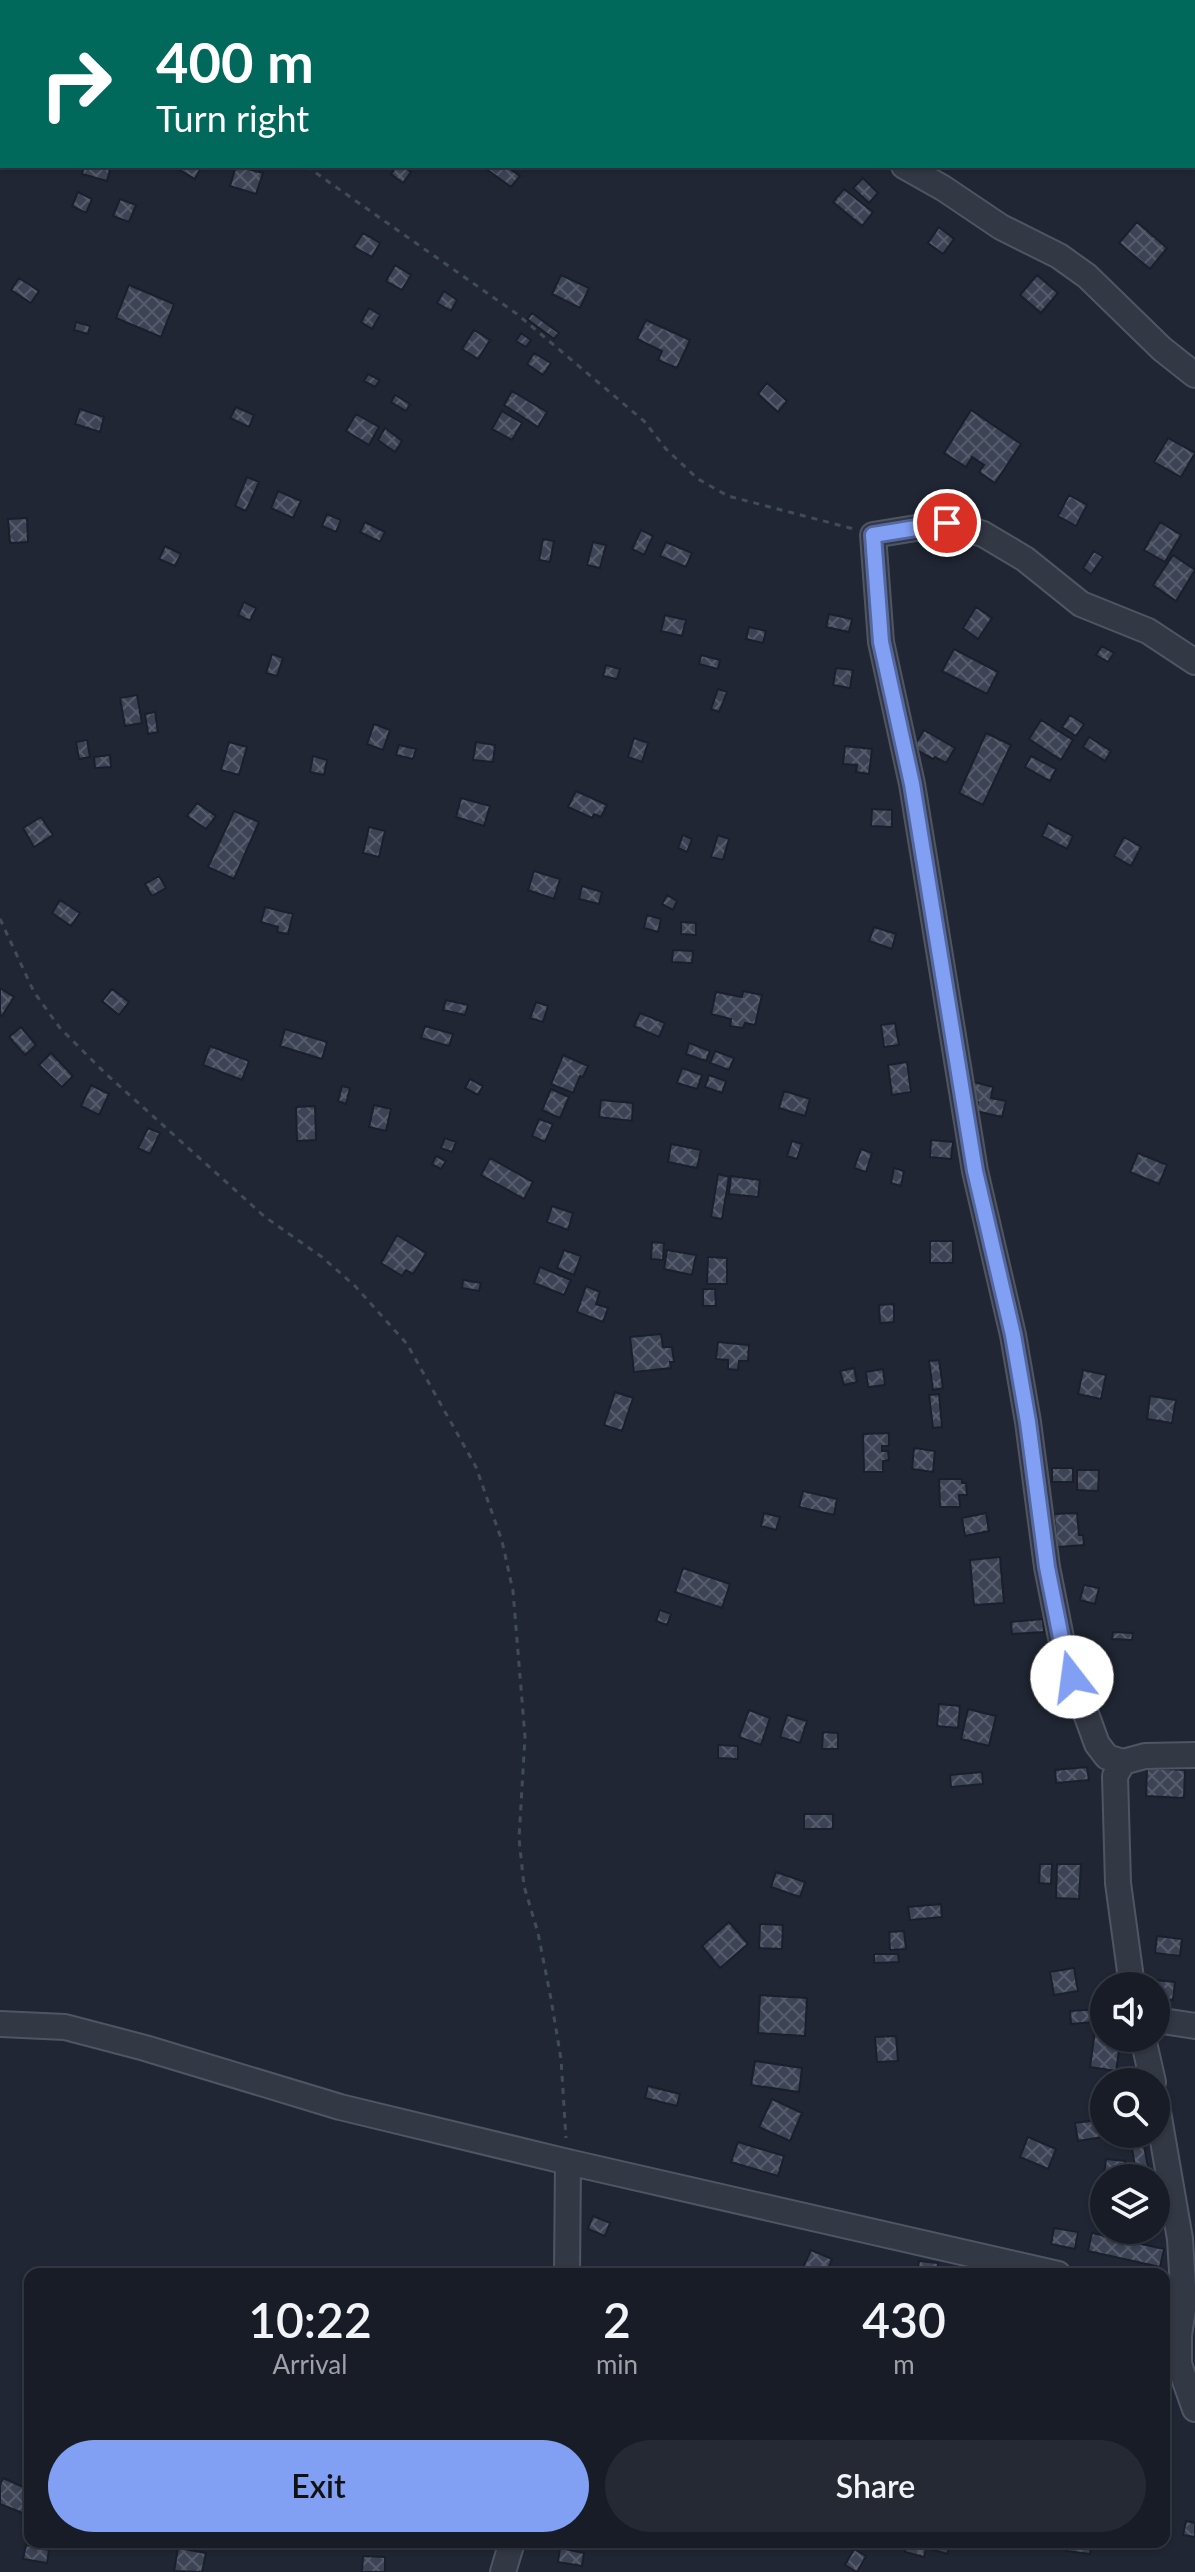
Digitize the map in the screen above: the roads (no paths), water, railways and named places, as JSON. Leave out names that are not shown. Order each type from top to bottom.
[{"type":"street","points":[[908,168],[1001,227],[1069,263],[1087,276],[1162,349],[1195,375]]},
{"type":"street","points":[[1195,662],[1148,631],[1081,604],[1025,559],[983,534],[947,523],[873,535],[881,642],[912,784],[975,1171],[1013,1335],[1047,1567],[1064,1653],[1097,1744],[1107,1757],[1123,1762],[1145,1756],[1195,1755]]},
{"type":"street","points":[[1123,1762],[1115,1776],[1118,1869],[1130,1972]]},
{"type":"street","points":[[1170,2022],[1195,2026]]},
{"type":"street","points":[[0,2024],[65,2027],[340,2107],[1032,2268]]},
{"type":"street","points":[[1164,2148],[1180,2239],[1179,2364],[1195,2409]]},
{"type":"street","points":[[567,2268],[568,2162]]},
{"type":"street","points":[[503,2572],[510,2548]]}]
